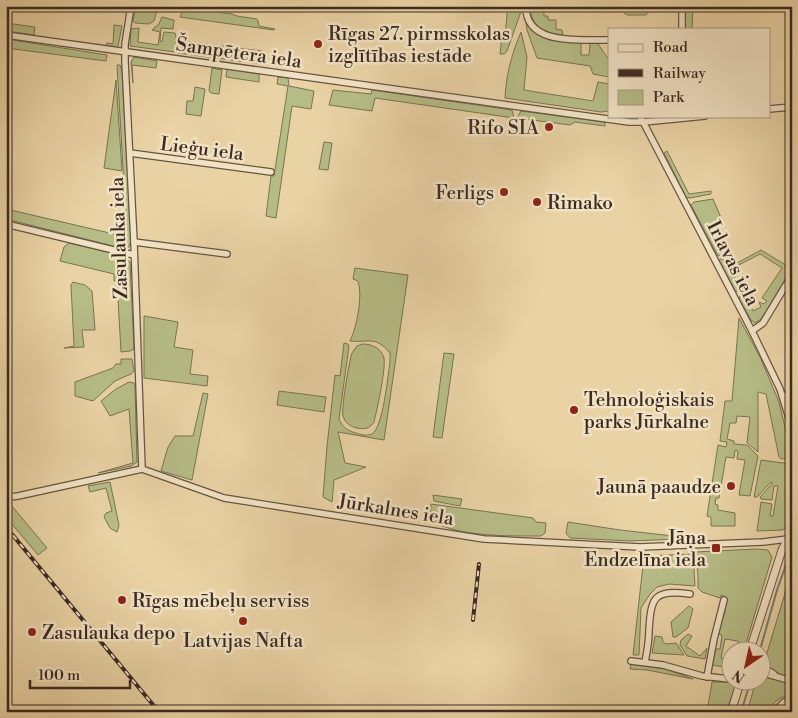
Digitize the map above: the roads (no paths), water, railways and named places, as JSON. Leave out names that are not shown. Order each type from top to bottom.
[{"type":"street","name":"Zasulauka iela","points":[[131,6],[125,52],[142,469]]},
{"type":"street","points":[[526,6],[527,17],[530,23],[545,36],[565,39],[608,40]]},
{"type":"street","points":[[682,6],[682,28]]},
{"type":"street","name":"Šampētera iela","points":[[6,35],[608,118]]},
{"type":"street","points":[[770,110],[792,107]]},
{"type":"street","name":"Šampētera iela","points":[[611,118],[644,122],[685,118]]},
{"type":"street","name":"Irlavas iela","points":[[641,118],[752,331],[783,396],[792,428]]},
{"type":"street","name":"Lieģu iela","points":[[130,153],[271,172]]},
{"type":"street","points":[[6,224],[134,256]]},
{"type":"street","points":[[134,242],[227,254]]},
{"type":"street","points":[[752,331],[763,322],[792,276]]},
{"type":"street","points":[[783,396],[792,394]]},
{"type":"street","points":[[6,492],[10,497],[25,495],[142,469]]},
{"type":"street","name":"Jūrkalnes iela","points":[[142,469],[224,498],[484,539],[640,546],[763,542],[790,538]]},
{"type":"street","points":[[753,640],[780,556],[790,538],[792,529]]},
{"type":"street","points":[[645,662],[650,613],[653,602],[659,596],[667,593],[690,594]]},
{"type":"street","points":[[707,677],[724,600]]},
{"type":"street","points":[[631,661],[663,665],[684,672],[720,678]]},
{"type":"street","points":[[770,672],[775,676]]},
{"type":"street","points":[[770,675],[792,681]]},
{"type":"street","points":[[731,712],[738,690]]},
{"type":"street","points":[[774,712],[784,702],[792,699]]},
{"type":"waterway","points":[[763,640],[777,590],[792,548]]},
{"type":"waterway","points":[[741,712],[748,690]]},
{"type":"railway","points":[[6,527],[159,712]]},
{"type":"railway","points":[[473,620],[479,564]]},
{"type":"place","name":"Rīgas 27. pirmsskolas izglītības iestāde","points":[[318,44]]},
{"type":"place","name":"Rifo SIA","points":[[549,127]]},
{"type":"place","name":"Ferligs","points":[[504,192]]},
{"type":"place","name":"Rimako","points":[[537,202]]},
{"type":"place","name":"Tehnoloģiskais parks Jūrkalne","points":[[574,410]]},
{"type":"place","name":"Jaunā paaudze","points":[[731,486]]},
{"type":"place","name":"Jāņa Endzelīna iela","points":[[716,548]]},
{"type":"place","name":"Rīgas mēbeļu serviss","points":[[122,600]]},
{"type":"place","name":"Latvijas Nafta","points":[[243,621]]},
{"type":"place","name":"Zasulauka depo","points":[[32,632]]}]
